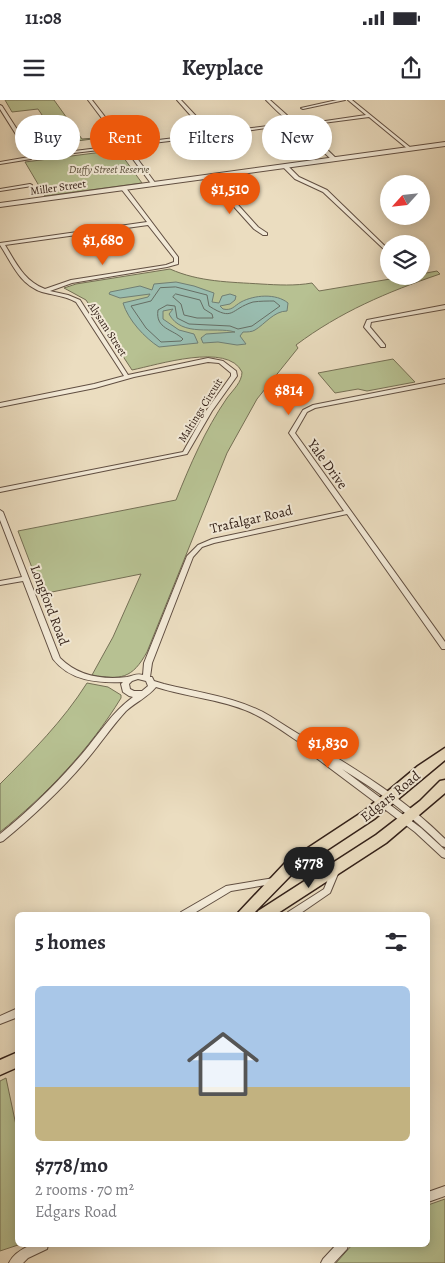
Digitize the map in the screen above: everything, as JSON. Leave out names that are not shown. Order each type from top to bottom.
[{"type":"main road","name":"Edgars Road","points":[[246,912],[274,881],[290,867],[335,838],[386,801],[445,753]]},
{"type":"main road","name":"Edgars Road","points":[[269,912],[368,849],[445,785]]},
{"type":"main road","points":[[0,1062],[15,1058]]},
{"type":"main road","points":[[0,1068],[15,1059]]},
{"type":"street","points":[[90,100],[101,115]]},
{"type":"street","points":[[179,100],[193,115]]},
{"type":"street","points":[[268,100],[285,115]]},
{"type":"street","points":[[303,108],[343,100]]},
{"type":"street","points":[[350,100],[412,148]]},
{"type":"street","points":[[0,106],[15,130]]},
{"type":"street","points":[[332,121],[369,116]]},
{"type":"street","name":"Miller Street","points":[[0,205],[445,144]]},
{"type":"street","points":[[0,163],[18,160]]},
{"type":"street","points":[[136,160],[154,184]]},
{"type":"street","points":[[285,166],[296,178],[325,191],[380,244]]},
{"type":"street","points":[[210,177],[256,228],[265,234]]},
{"type":"street","points":[[0,190],[30,185]]},
{"type":"street","points":[[44,291],[71,282],[174,264],[177,261],[124,188]]},
{"type":"street","points":[[1,244],[150,223]]},
{"type":"street","name":"Alysam Street","points":[[1,244],[22,278],[31,285],[44,291],[72,297],[78,301],[127,376]]},
{"type":"street","points":[[383,346],[367,327],[369,321],[445,307]]},
{"type":"street","name":"Maltings Circuit","points":[[0,405],[95,386],[127,376],[208,360],[221,362],[234,372],[234,376],[185,453],[0,490]]},
{"type":"street","name":"Yale Drive","points":[[445,380],[313,406],[305,411],[292,429],[293,437],[445,647]]},
{"type":"street","name":"Longford Road","points":[[0,512],[57,659],[69,671],[77,675],[102,680],[132,694],[144,694]]},
{"type":"street","name":"Trafalgar Road","points":[[149,681],[148,663],[190,556],[196,548],[212,541],[347,512]]},
{"type":"street","points":[[0,583],[25,578]]},
{"type":"street","name":"Trafalgar Road","points":[[131,678],[148,663]]},
{"type":"street","points":[[0,839],[59,785],[99,740],[122,709],[126,698],[125,684],[131,678]]},
{"type":"street","name":"Longford Road","points":[[102,680],[131,678],[149,681]]},
{"type":"street","points":[[122,709],[150,690],[149,681],[175,691],[229,701],[250,709],[287,731],[445,844]]},
{"type":"street","points":[[144,694],[175,691]]},
{"type":"street","points":[[408,817],[418,830],[445,855]]},
{"type":"street","points":[[296,912],[327,891],[336,869]]},
{"type":"street","points":[[189,912],[229,888],[274,881]]},
{"type":"street","points":[[0,1020],[15,1013]]},
{"type":"street","points":[[430,1196],[445,1191]]},
{"type":"street","points":[[15,1263],[24,1254],[39,1247]]},
{"type":"street","points":[[327,1263],[341,1247]]},
{"type":"green space","points":[[5,100],[54,100],[65,115],[42,115],[38,109],[12,112]]},
{"type":"green space","name":"Duffy Street Reserve","points":[[90,154],[90,160],[125,160],[142,183],[45,196],[25,162],[80,160],[80,155]]},
{"type":"green space","points":[[170,269],[192,277],[226,282],[280,285],[312,283],[319,291],[380,281],[380,285],[409,285],[347,313],[296,345],[298,348],[257,399],[227,453],[147,652],[136,668],[125,676],[118,677],[92,675],[113,637],[141,574],[42,594],[18,531],[176,500],[205,435],[219,410],[239,383],[242,372],[234,363],[222,358],[208,357],[191,358],[132,370],[86,300],[64,288],[76,284]]},
{"type":"green space","points":[[437,271],[440,274],[430,278],[430,272]]},
{"type":"green space","points":[[393,359],[415,382],[367,391],[358,389],[335,393],[318,373]]},
{"type":"green space","points":[[87,683],[108,687],[121,695],[121,698],[109,717],[66,770],[34,803],[0,832],[0,784],[57,723]]},
{"type":"green space","points":[[6,1078],[15,1121],[15,1246],[0,1251],[0,1081]]},
{"type":"green space","points":[[445,1199],[445,1263],[336,1263],[350,1247],[430,1247],[430,1204]]},
{"type":"water","points":[[176,282],[214,293],[212,302],[219,303],[222,296],[230,294],[236,296],[235,300],[230,304],[220,306],[223,309],[231,309],[241,302],[252,298],[271,296],[288,303],[287,311],[274,315],[254,331],[243,332],[240,336],[246,344],[237,345],[218,342],[203,343],[201,338],[206,334],[235,332],[190,329],[175,321],[169,314],[173,309],[163,311],[163,319],[179,330],[194,334],[198,343],[159,347],[138,328],[129,316],[123,303],[148,297],[150,294],[120,298],[109,294],[110,292],[140,286],[152,290],[154,284]]}]
